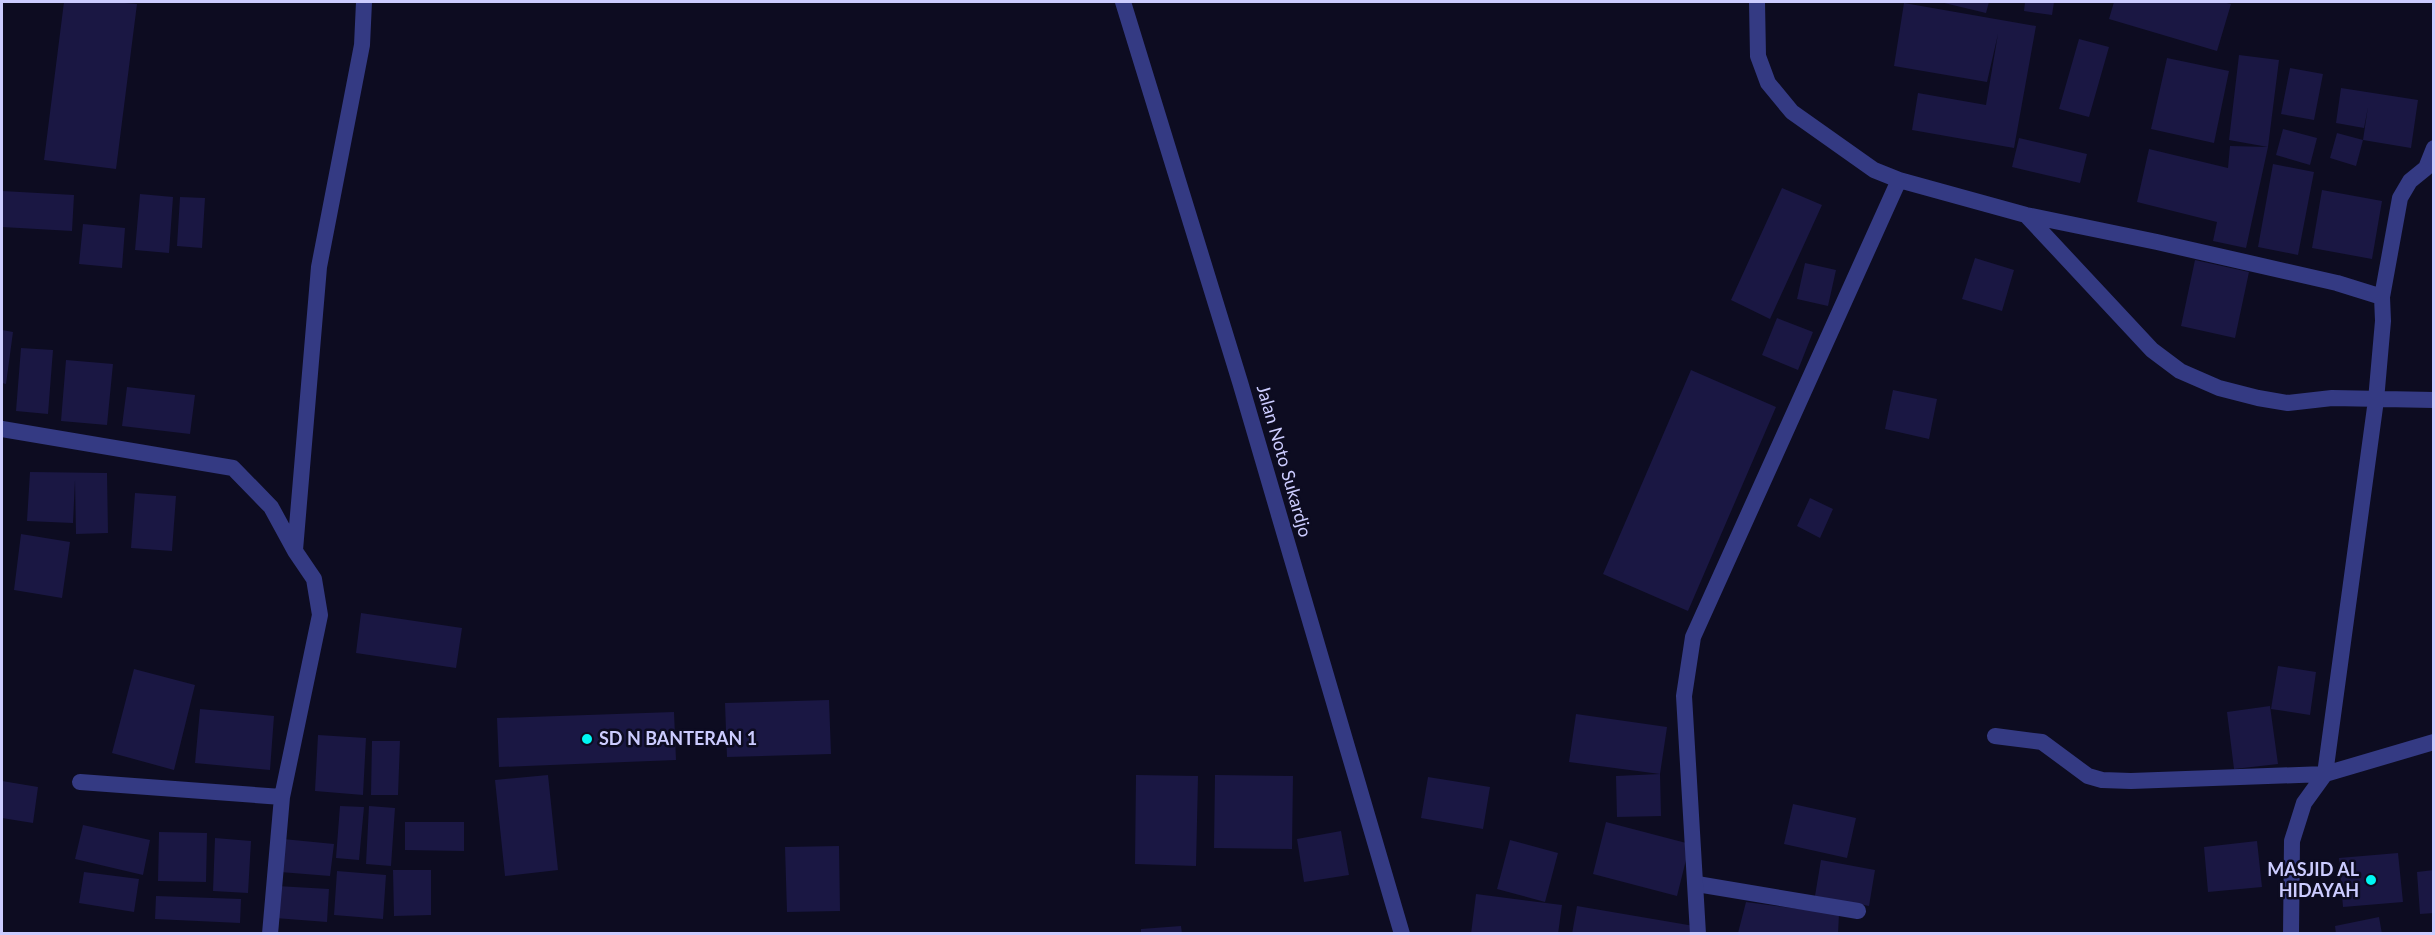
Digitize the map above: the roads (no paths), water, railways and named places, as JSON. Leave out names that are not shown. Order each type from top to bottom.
[{"type":"street","points":[[295,551],[319,267],[362,45],[364,2]]},
{"type":"street","name":"Jalan Noto Sukardjo","points":[[1123,2],[1240,382],[1402,933]]},
{"type":"street","points":[[1757,2],[1758,56],[1768,83],[1792,112],[1874,170],[1899,180],[2026,215],[2314,278],[2382,297]]},
{"type":"street","points":[[2291,933],[2292,841],[2304,803],[2325,774],[2376,400],[2382,331],[2382,297],[2400,198],[2410,181],[2426,168],[2433,148]]},
{"type":"street","points":[[1698,933],[1697,884],[1684,696],[1693,637],[1899,180]]},
{"type":"street","points":[[2026,215],[2152,350],[2180,371],[2218,388],[2288,403],[2332,398],[2433,400]]},
{"type":"street","points":[[2,429],[233,468],[271,507],[295,551],[314,579],[320,615],[282,797],[270,933]]},
{"type":"street","points":[[1995,736],[2042,741],[2055,749],[2078,770],[2102,780],[2325,774],[2433,742]]},
{"type":"street","points":[[80,782],[282,797]]},
{"type":"street","points":[[1697,884],[1858,911]]},
{"type":"place","name":"SD N BANTERAN 1","points":[[587,739]]},
{"type":"place","name":"MASJID AL HIDAYAH","points":[[2371,880]]}]
